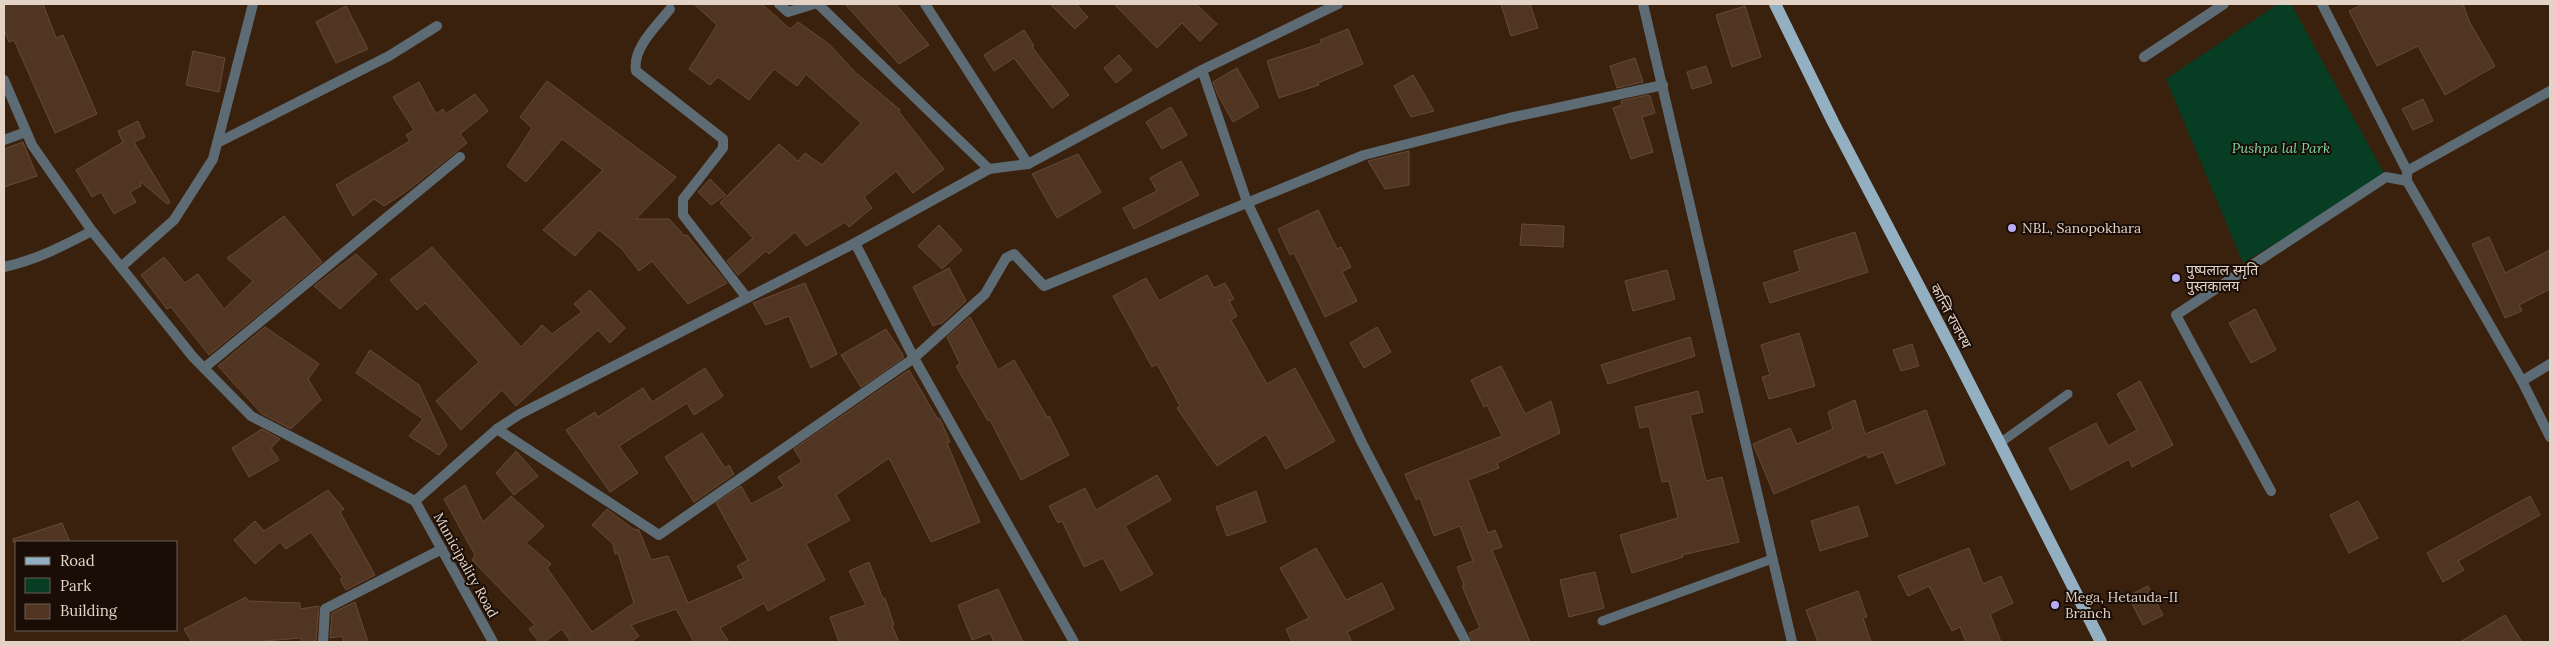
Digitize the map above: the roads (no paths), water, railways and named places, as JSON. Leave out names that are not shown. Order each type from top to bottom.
[{"type":"main road","name":"कान्ति राजपथ","points":[[1775,4],[1833,122],[2101,642]]},
{"type":"street","points":[[121,267],[174,220],[213,159],[253,4]]},
{"type":"street","points":[[778,4],[788,12],[816,4],[989,169]]},
{"type":"street","points":[[925,4],[1028,164]]},
{"type":"street","points":[[4,80],[32,145],[92,231],[204,368],[251,416],[416,501],[497,429],[520,414],[855,243],[989,169],[1028,164],[1202,70],[1338,4]]},
{"type":"street","points":[[1643,4],[1792,642]]},
{"type":"street","points":[[2144,57],[2224,4]]},
{"type":"street","points":[[2322,4],[2407,176],[2522,382],[2550,437]]},
{"type":"street","points":[[670,9],[637,52],[634,61],[636,71],[723,139],[723,148],[683,200],[683,215],[747,298]]},
{"type":"street","points":[[217,143],[389,56],[438,26]]},
{"type":"street","points":[[1202,70],[1247,202],[1362,444],[1466,642]]},
{"type":"street","points":[[497,429],[659,535],[914,358],[985,294],[1006,258],[1014,254],[1044,286],[1364,154],[1509,118],[1663,85]]},
{"type":"street","points":[[2271,491],[2176,315],[2386,177],[2407,176],[2550,92]]},
{"type":"street","points":[[4,140],[26,132]]},
{"type":"street","points":[[204,368],[460,157]]},
{"type":"street","points":[[4,267],[50,252],[92,231]]},
{"type":"street","points":[[855,243],[914,358],[1074,642]]},
{"type":"street","points":[[2522,382],[2550,364]]},
{"type":"street","name":"Municipality Road","points":[[416,501],[493,642]]},
{"type":"street","points":[[323,642],[325,609],[442,548]]},
{"type":"lane","points":[[2000,443],[2068,394]]},
{"type":"lane","points":[[1602,621],[1772,558]]},
{"type":"place","name":"NBL, Sanopokhara","points":[[2012,228]]},
{"type":"place","name":"पुष्पलाल स्मृति पुस्तकालय","points":[[2176,278]]},
{"type":"place","name":"Mega, Hetauda-II Branch","points":[[2055,605]]},
{"type":"park label","name":"Pushpa lal Park","points":[[2281,148]]}]
